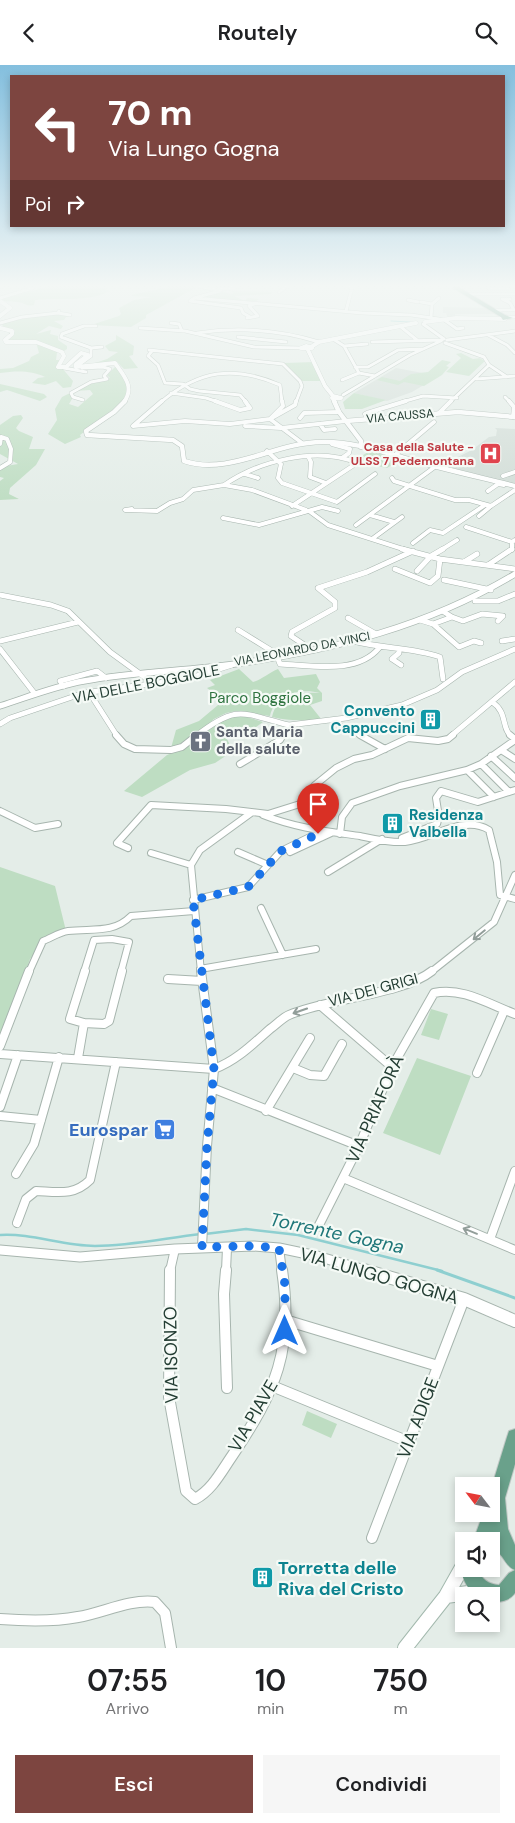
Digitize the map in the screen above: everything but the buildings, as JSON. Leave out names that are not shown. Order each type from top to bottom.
[{"type":"main road","points":[[500,1487],[515,1437]]},
{"type":"main road","points":[[500,1523],[500,1529],[512,1556]]},
{"type":"main road","points":[[500,1545],[512,1556]]},
{"type":"main road","points":[[405,1648],[446,1596],[457,1577]]},
{"type":"main road","points":[[472,1577],[481,1587]]},
{"type":"main road","points":[[500,1594],[512,1588]]},
{"type":"main road","points":[[446,1596],[455,1595]]},
{"type":"street","points":[[63,359],[56,366],[81,372],[90,371],[96,367]]},
{"type":"street","points":[[64,367],[68,366],[73,359]]},
{"type":"street","points":[[76,367],[75,365],[83,359]]},
{"type":"street","points":[[76,367],[87,359]]},
{"type":"street","points":[[151,359],[158,365],[164,382],[183,384],[227,371],[260,377],[278,383],[281,387],[283,406],[270,419]]},
{"type":"street","points":[[183,384],[133,426],[185,421],[230,424],[270,419],[295,405],[302,386],[286,365],[251,359]]},
{"type":"street","points":[[315,359],[337,397],[340,412],[358,441],[358,445]]},
{"type":"street","points":[[351,359],[358,373]]},
{"type":"street","points":[[355,367],[368,367],[382,359]]},
{"type":"street","points":[[337,397],[406,359]]},
{"type":"street","points":[[485,359],[489,365],[506,377]]},
{"type":"street","points":[[82,368],[114,362],[131,389],[127,400],[85,432],[87,435],[177,441],[184,447],[184,461],[190,464],[225,464],[302,443],[332,441],[358,445],[515,488]]},
{"type":"street","points":[[439,413],[457,398],[489,365]]},
{"type":"street","points":[[76,367],[110,368],[104,376],[108,379],[93,379],[81,389],[70,393],[74,398],[83,400]]},
{"type":"street","points":[[342,381],[358,373],[375,376]]},
{"type":"street","points":[[476,379],[515,376]]},
{"type":"street","points":[[172,393],[206,398],[240,410],[250,408],[240,395],[199,391],[190,389],[183,384]]},
{"type":"street","points":[[368,420],[365,414],[416,397],[432,395],[457,398]]},
{"type":"street","points":[[504,397],[512,405],[514,417]]},
{"type":"street","points":[[507,405],[512,405]]},
{"type":"street","points":[[300,419],[304,413],[340,412]]},
{"type":"street","name":"VIA CAUSSA","points":[[177,424],[192,422],[281,428],[347,421],[410,418],[439,413],[514,417]]},
{"type":"street","points":[[270,419],[302,443]]},
{"type":"street","points":[[395,455],[434,422]]},
{"type":"street","name":"VIA CAUSSA","points":[[320,425],[324,430],[335,429]]},
{"type":"street","points":[[0,444],[1,438],[5,438],[11,449],[10,462],[1,469]]},
{"type":"street","points":[[268,452],[298,445],[329,443],[350,449],[349,453],[342,458]]},
{"type":"street","points":[[268,452],[280,463]]},
{"type":"street","points":[[224,485],[267,465],[308,456],[324,455],[357,463],[292,506]]},
{"type":"street","points":[[308,456],[311,462],[310,477],[326,483]]},
{"type":"street","points":[[280,463],[278,478],[282,483],[337,502],[375,474]]},
{"type":"street","points":[[356,525],[436,466]]},
{"type":"street","points":[[503,476],[515,472]]},
{"type":"street","points":[[245,474],[258,478]]},
{"type":"street","points":[[392,479],[452,499],[469,500],[491,506]]},
{"type":"street","points":[[488,491],[498,484],[515,488]]},
{"type":"street","points":[[132,509],[125,510],[160,511],[170,503],[182,499],[193,490],[224,485],[252,489],[307,511],[328,525],[372,539],[440,559],[515,569]]},
{"type":"street","points":[[479,516],[515,488]]},
{"type":"street","points":[[474,504],[473,506],[480,509]]},
{"type":"street","points":[[413,543],[430,530],[443,533],[485,505]]},
{"type":"street","points":[[223,518],[259,525],[322,507],[338,511]]},
{"type":"street","points":[[370,515],[394,522]]},
{"type":"street","points":[[372,539],[402,517]]},
{"type":"street","points":[[466,527],[514,541],[512,551],[488,565]]},
{"type":"street","points":[[417,571],[431,556],[457,540]]},
{"type":"street","points":[[312,650],[291,636],[292,632],[335,608],[334,602],[318,588],[367,571],[413,551]]},
{"type":"street","points":[[464,562],[476,554]]},
{"type":"street","points":[[395,569],[430,583],[438,576],[440,559]]},
{"type":"street","name":"VIA LEONARDO DA VINCI","points":[[0,706],[64,686],[106,678],[277,658],[353,641],[444,612],[491,590],[515,574]]},
{"type":"street","points":[[444,579],[491,590]]},
{"type":"street","points":[[475,601],[498,601],[515,594]]},
{"type":"street","points":[[0,595],[62,608],[68,611],[138,674],[154,684]]},
{"type":"street","points":[[444,612],[463,621],[479,613],[503,616],[498,621]]},
{"type":"street","points":[[433,624],[452,617]]},
{"type":"street","points":[[348,618],[376,634]]},
{"type":"street","points":[[420,620],[433,624],[442,634],[459,647],[474,641],[481,643]]},
{"type":"street","points":[[0,641],[78,622]]},
{"type":"street","points":[[238,630],[272,651],[280,664],[350,665],[369,659],[376,654],[379,648]]},
{"type":"street","points":[[502,641],[515,639]]},
{"type":"street","points":[[353,641],[379,648],[419,650],[440,657],[443,679]]},
{"type":"street","points":[[0,649],[35,694]]},
{"type":"street","points":[[90,693],[114,733],[124,744],[135,749],[171,750],[182,747],[218,719],[238,712],[289,725],[370,713],[438,689],[461,672],[490,662],[515,649]]},
{"type":"street","points":[[399,650],[399,653],[392,659],[401,665]]},
{"type":"street","name":"VIA DELLE BOGGIOLE","points":[[0,724],[10,718],[90,693],[188,679],[231,667],[234,663]]},
{"type":"street","points":[[262,814],[284,810],[300,804],[315,785],[336,768],[354,759],[372,755],[408,738],[438,741],[448,739],[515,682]]},
{"type":"street","points":[[340,834],[340,819],[352,803],[400,786],[467,770],[481,764],[515,740],[507,733],[504,715],[497,704],[492,702]]},
{"type":"street","points":[[339,719],[338,723],[342,729],[370,739],[385,749]]},
{"type":"street","points":[[240,764],[261,749],[280,741],[289,725]]},
{"type":"street","points":[[501,750],[515,759]]},
{"type":"street","points":[[491,756],[515,778]]},
{"type":"street","points":[[481,764],[512,791]]},
{"type":"street","points":[[467,770],[494,797]]},
{"type":"street","points":[[402,838],[437,824],[440,818],[435,800],[437,794],[441,791],[478,802],[512,791]]},
{"type":"street","points":[[128,848],[117,843],[134,825],[138,817],[151,805],[226,809],[262,814],[292,825],[332,833],[406,842],[435,835],[458,825],[478,823],[489,830],[497,862],[500,895],[515,899]]},
{"type":"street","points":[[0,811],[35,828],[58,823]]},
{"type":"street","points":[[202,1245],[207,1146],[214,1069],[200,969],[191,865],[200,849],[251,813]]},
{"type":"street","points":[[193,900],[248,887],[281,851],[322,831]]},
{"type":"street","points":[[290,852],[332,833]]},
{"type":"street","points":[[328,872],[382,839]]},
{"type":"street","points":[[238,852],[268,865]]},
{"type":"street","points":[[151,853],[191,865]]},
{"type":"street","name":"VIA DEI GRIGI","points":[[214,1069],[228,1064],[287,1016],[320,1005],[403,985],[426,976],[494,922],[515,875]]},
{"type":"street","points":[[261,908],[283,955]]},
{"type":"street","points":[[0,1046],[12,1021],[26,977],[43,941],[66,931],[110,929],[122,925],[130,916],[194,911]]},
{"type":"street","points":[[112,939],[129,942],[109,1021],[104,1024],[84,1023],[70,1019],[94,940],[112,939]]},
{"type":"street","points":[[200,969],[316,949]]},
{"type":"street","points":[[168,979],[202,981]]},
{"type":"street","name":"VIA PRIAFORÀ","points":[[318,1227],[359,1146],[392,1067],[434,993],[442,990],[461,993],[504,1011]]},
{"type":"street","points":[[320,1005],[392,1067]]},
{"type":"street","points":[[477,1073],[504,1011],[515,1014]]},
{"type":"street","points":[[78,1058],[84,1023]]},
{"type":"street","points":[[266,1111],[310,1038]]},
{"type":"street","points":[[293,1068],[310,1075],[324,1076],[342,1044]]},
{"type":"street","points":[[0,1054],[214,1069]]},
{"type":"street","points":[[0,1107],[18,1055]]},
{"type":"street","points":[[16,1174],[34,1145],[59,1057]]},
{"type":"street","points":[[17,1223],[26,1199],[36,1191],[70,1192],[81,1189],[90,1181],[116,1062]]},
{"type":"street","points":[[212,1088],[266,1111],[359,1146]]},
{"type":"street","points":[[0,1116],[41,1119]]},
{"type":"street","points":[[490,1239],[515,1171]]},
{"type":"street","points":[[343,1179],[515,1250]]},
{"type":"street","name":"VIA LUNGO GOGNA","points":[[0,1250],[80,1257],[202,1245],[227,1248],[254,1246],[279,1248],[317,1256],[464,1299],[515,1321]]},
{"type":"street","points":[[227,1248],[224,1294],[227,1388]]},
{"type":"street","name":"VIA PIAVE","points":[[186,1491],[196,1499],[206,1493],[258,1413],[272,1386],[282,1360],[285,1285],[279,1248]]},
{"type":"street","name":"VIA ISONZO","points":[[174,1249],[169,1276],[169,1397],[186,1491]]},
{"type":"street","name":"VIA ADIGE","points":[[372,1538],[464,1299]]},
{"type":"street","points":[[285,1320],[438,1366]]},
{"type":"street","points":[[272,1386],[409,1442]]},
{"type":"street","points":[[0,1619],[30,1622],[64,1619],[88,1615],[115,1606],[152,1601],[158,1603],[164,1611],[171,1648]]},
{"type":"shaded area","points":[[396,368],[439,376],[412,392],[387,401],[354,393]]},
{"type":"shaded area","name":"Casa della Salute - ULSS 7 Pedemontana","points":[[495,428],[515,429],[515,484],[442,465],[472,450],[489,437],[496,436],[497,430]]},
{"type":"green space","points":[[30,359],[63,360],[57,366],[62,368],[73,381],[71,387],[63,388],[56,381],[45,385],[32,383],[38,378],[45,377],[29,372],[0,373],[0,369],[13,368]]},
{"type":"green space","points":[[107,359],[131,359],[138,368],[124,369],[117,362],[89,365]]},
{"type":"green space","points":[[460,359],[481,359],[485,361],[469,376],[446,372]]},
{"type":"green space","points":[[442,360],[451,362],[446,366],[449,367],[442,375],[424,386],[404,382],[398,385],[377,380],[382,377],[400,381],[411,374],[428,372]]},
{"type":"green space","points":[[314,362],[321,381],[301,381],[284,363]]},
{"type":"green space","points":[[116,366],[128,381],[130,393],[122,403],[80,435],[81,437],[65,444],[48,434],[57,420],[55,409],[62,397],[70,393],[72,399],[69,404],[78,407],[93,394],[90,390],[75,391],[94,379],[110,378],[107,375]]},
{"type":"green space","points":[[0,384],[44,394],[47,397],[40,401],[7,390],[0,392]]},
{"type":"green space","points":[[354,393],[386,400],[362,409],[345,409],[343,402]]},
{"type":"green space","points":[[21,415],[23,418],[16,428],[33,437],[29,449],[45,449],[36,465],[10,488],[9,494],[19,499],[0,500],[0,481],[4,478],[0,477],[0,467],[18,464],[0,454],[0,425],[13,416]]},
{"type":"green space","points":[[370,451],[401,460],[387,468],[353,461]]},
{"type":"green space","name":"Parco Boggiole","points":[[239,669],[253,682],[278,669],[284,678],[316,674],[320,682],[317,688],[322,693],[322,701],[310,705],[322,720],[272,717],[279,703],[290,695],[320,693],[297,692],[289,694],[277,702],[270,716],[236,711],[226,713],[214,719],[193,738],[171,748],[176,730],[199,721],[224,700],[207,688],[215,685],[210,680]]},
{"type":"green space","points":[[237,714],[263,722],[252,730],[240,730],[227,739],[233,751],[215,763],[190,770],[142,797],[124,791],[167,755],[191,745],[221,720]]},
{"type":"green space","points":[[0,867],[55,886],[66,931],[43,941],[30,959],[0,1045]]},
{"type":"green space","points":[[431,1009],[448,1014],[439,1040],[421,1035]]},
{"type":"green space","points":[[417,1058],[471,1076],[440,1155],[383,1133]]},
{"type":"green space","points":[[307,1411],[337,1424],[331,1438],[302,1425]]},
{"type":"waterway","name":"Torrente Gogna","points":[[205,1234],[246,1229],[298,1235],[442,1271]]},
{"type":"waterway","name":"Torrente Gogna","points":[[0,1235],[24,1236],[71,1244],[108,1246],[201,1234]]},
{"type":"waterway","name":"Torrente Gogna","points":[[437,1270],[515,1298]]},
{"type":"place","name":"Casa della Salute - ULSS 7 Pedemontana","points":[[490,454]]},
{"type":"place","name":"Convento Cappuccini","points":[[431,720]]},
{"type":"place","name":"Santa Maria della salute","points":[[200,741]]},
{"type":"place","name":"Residenza Valbella","points":[[393,824]]},
{"type":"place","name":"Eurospar","points":[[164,1130]]},
{"type":"place","name":"Torretta delle Riva del Cristo","points":[[262,1578]]},
{"type":"route","points":[[285,1331],[285,1285],[279,1248],[254,1246],[202,1247],[207,1146],[214,1069],[193,900],[248,887],[281,851],[318,834]]}]
